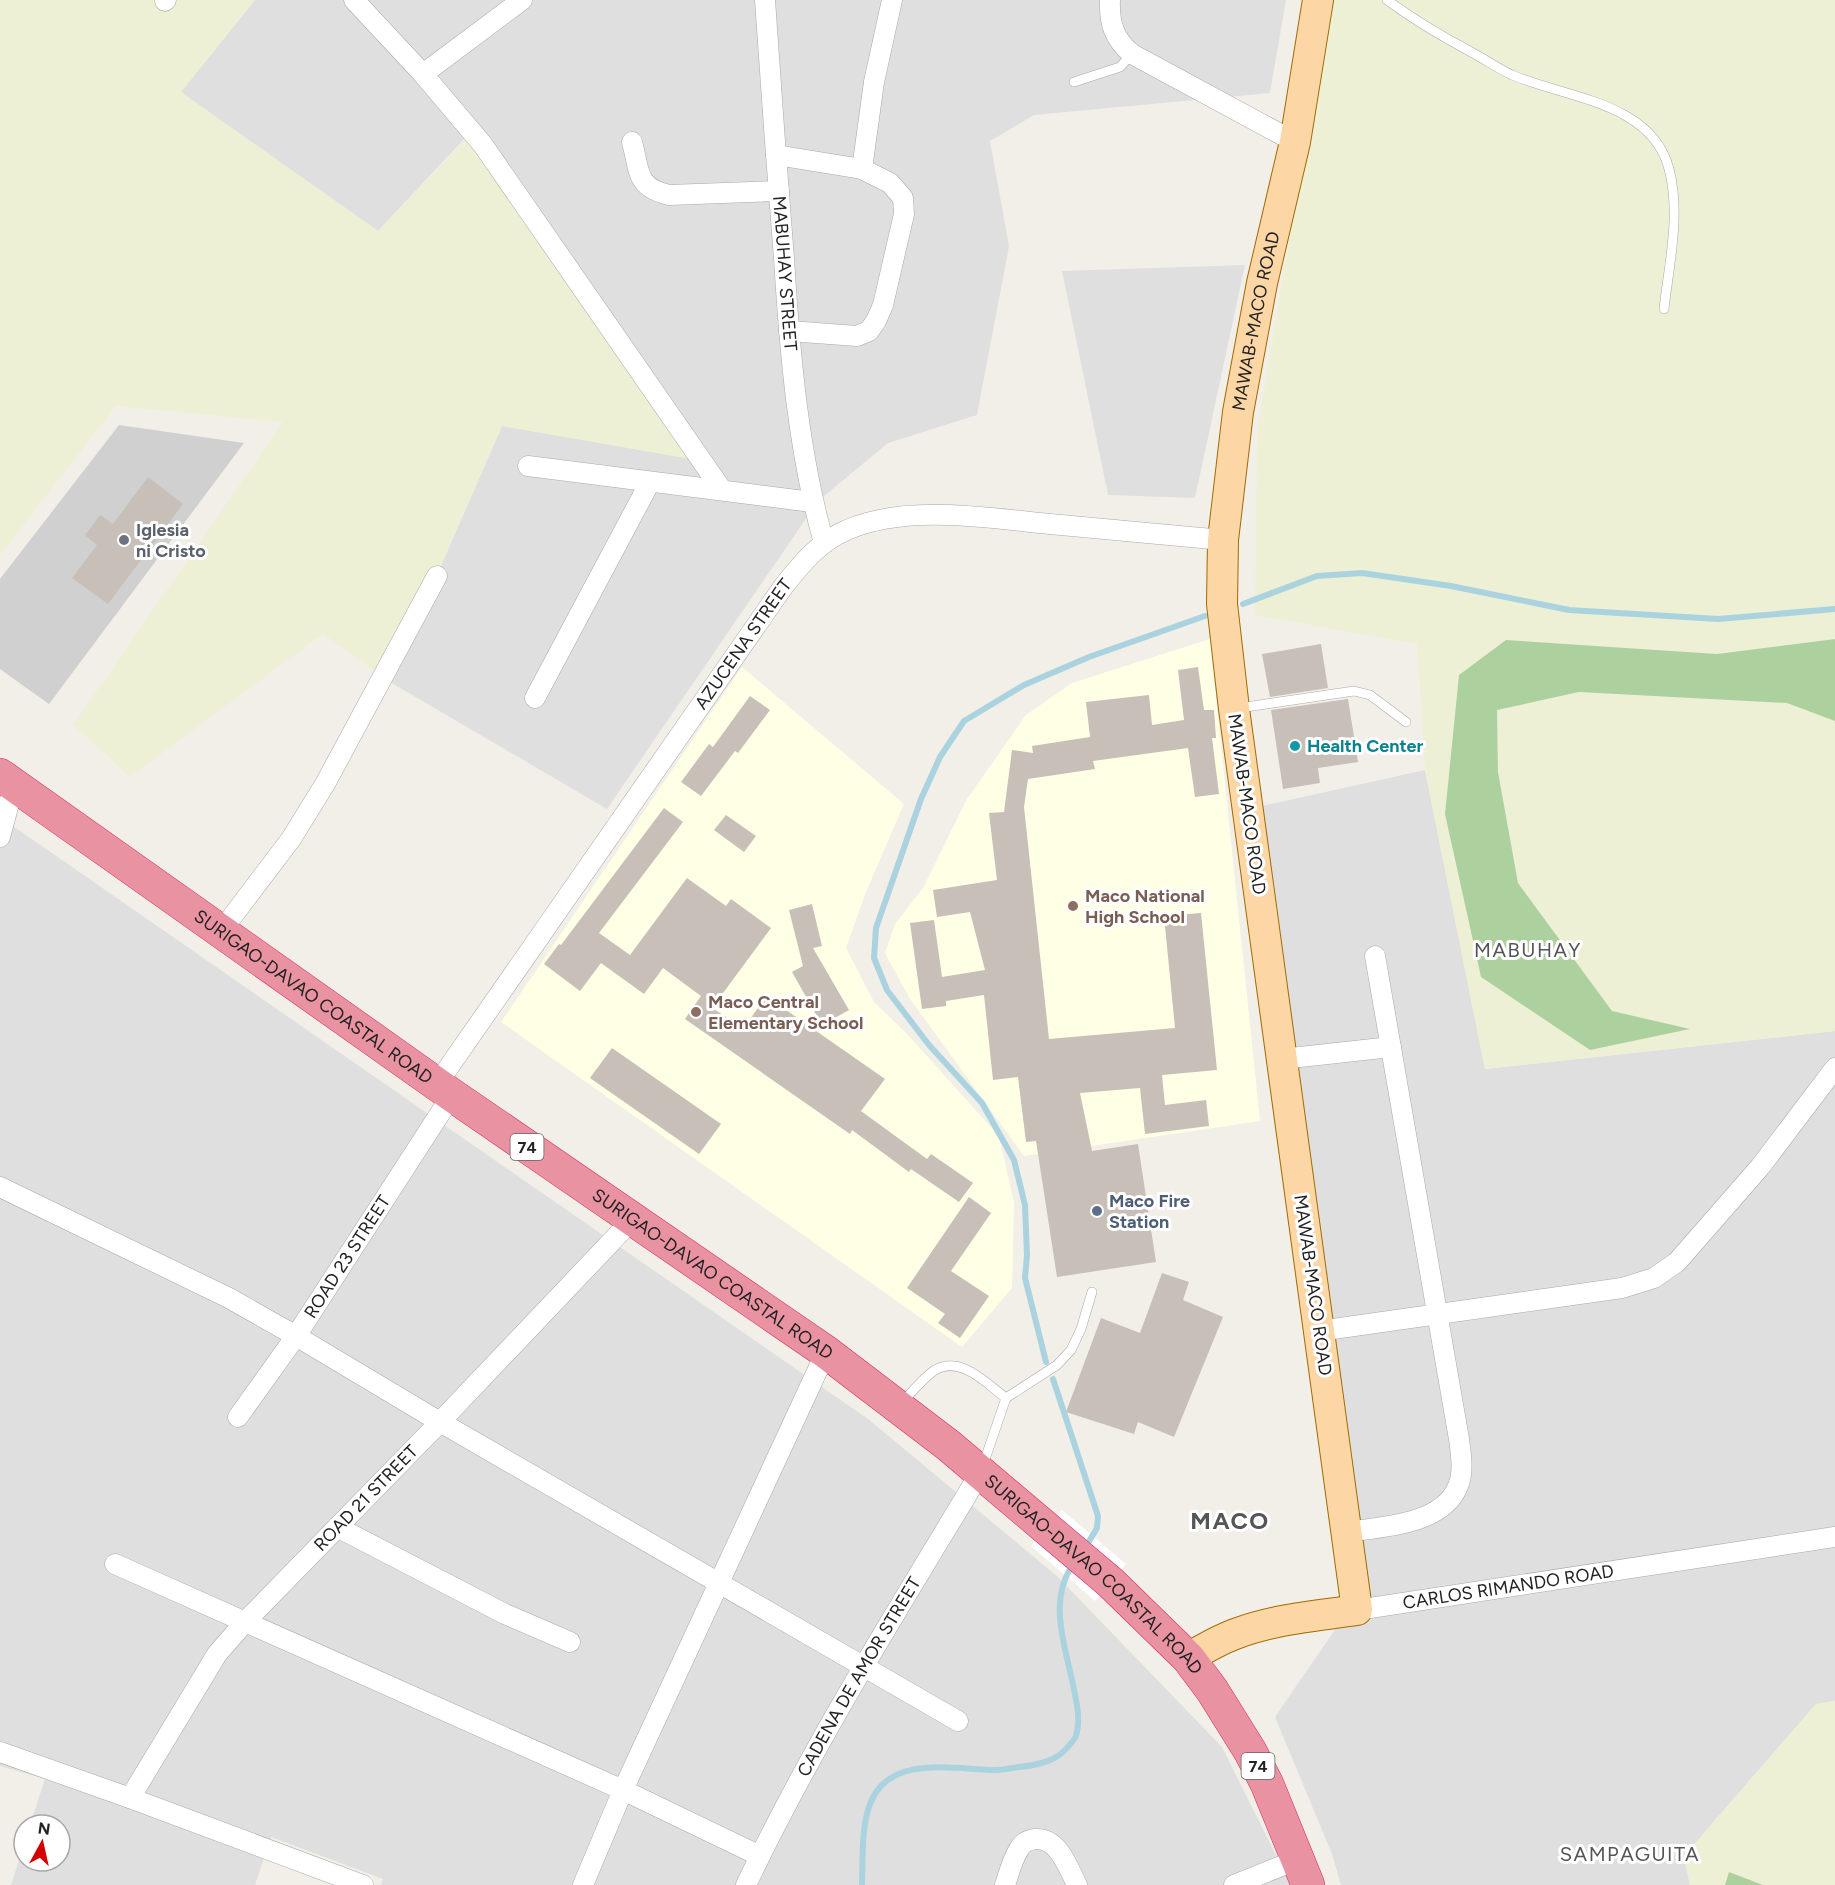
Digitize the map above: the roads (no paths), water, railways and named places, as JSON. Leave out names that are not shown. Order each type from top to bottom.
[{"type":"highway","name":"SURIGAO-DAVAO COASTAL ROAD","points":[[7,780],[445,1090],[826,1352],[898,1406],[1047,1528],[1110,1582],[1188,1658],[1212,1690],[1250,1751],[1267,1784],[1303,1872]]},
{"type":"main road","name":"MAWAB-MACO ROAD","points":[[1318,0],[1295,142],[1262,283],[1238,412],[1223,540],[1222,604],[1234,709],[1357,1610]]},
{"type":"main road","name":"CARLOS RIMANDO ROAD","points":[[1188,1658],[1218,1641],[1265,1625],[1357,1610]]},
{"type":"street","points":[[354,0],[423,74],[483,145],[722,490]]},
{"type":"street","points":[[423,74],[522,0]]},
{"type":"street","name":"MABUHAY STREET","points":[[765,0],[789,331],[803,454],[812,502],[824,543]]},
{"type":"street","points":[[862,169],[874,82],[892,0]]},
{"type":"street","points":[[1110,0],[1113,33],[1121,45],[1132,54],[1295,142]]},
{"type":"street","points":[[632,141],[642,180],[648,188],[655,191],[669,195],[778,191]]},
{"type":"street","points":[[776,155],[862,169],[890,183],[903,198],[904,214],[883,305],[869,331],[857,336],[789,331]]},
{"type":"street","points":[[528,466],[812,502]]},
{"type":"street","points":[[536,698],[651,482]]},
{"type":"street","name":"AZUCENA STREET","points":[[445,1090],[783,587],[802,562],[824,543],[847,530],[882,519],[914,516],[969,517],[1223,540]]},
{"type":"street","points":[[222,930],[291,839],[325,784],[437,576]]},
{"type":"street","points":[[0,837],[7,780]]},
{"type":"street","points":[[1346,1532],[1401,1525],[1429,1515],[1452,1498],[1459,1484],[1462,1466],[1375,956]]},
{"type":"street","points":[[1282,1059],[1391,1047]]},
{"type":"street","points":[[1319,1331],[1622,1288],[1654,1278],[1677,1262],[1719,1216],[1760,1167],[1835,1068]]},
{"type":"street","name":"ROAD 23 STREET","points":[[238,1417],[296,1335],[445,1090]]},
{"type":"street","points":[[0,1187],[228,1298],[296,1335],[440,1422],[958,1721]]},
{"type":"street","name":"ROAD 21 STREET","points":[[130,1798],[217,1654],[245,1622],[632,1220]]},
{"type":"street","points":[[583,1885],[623,1790],[826,1352]]},
{"type":"street","name":"CADENA DE AMOR STREET","points":[[746,1885],[863,1665],[980,1473]]},
{"type":"street","points":[[337,1527],[505,1614],[570,1642]]},
{"type":"street","name":"CARLOS RIMANDO ROAD","points":[[1357,1610],[1835,1537]]},
{"type":"street","points":[[115,1564],[623,1790],[760,1856]]},
{"type":"street","points":[[0,1752],[363,1885]]},
{"type":"street","points":[[1005,1885],[1020,1848],[1027,1841],[1036,1839],[1048,1840],[1057,1849],[1077,1885]]},
{"type":"street","points":[[1234,1885],[1303,1872]]},
{"type":"lane","points":[[1387,0],[1439,34],[1511,75],[1623,112],[1655,139],[1669,167],[1675,198],[1664,309]]},
{"type":"lane","points":[[1074,82],[1120,67],[1132,54]]},
{"type":"lane","points":[[1234,709],[1354,691],[1370,695],[1406,722]]},
{"type":"lane","points":[[980,1473],[1006,1398],[1057,1365],[1071,1350],[1081,1329],[1092,1292]]},
{"type":"lane","points":[[898,1406],[934,1371],[943,1366],[956,1366],[969,1370],[1006,1398]]},
{"type":"waterway","points":[[1243,604],[1317,576],[1362,573],[1451,586],[1569,610],[1718,619],[1835,609]]},
{"type":"waterway","points":[[1046,1362],[1025,1278],[1027,1255],[1025,1205],[1014,1160],[982,1103],[929,1045],[887,990],[874,958],[876,928],[921,799],[940,757],[964,721],[1024,685],[1089,657],[1205,616]]},
{"type":"waterway","points":[[1053,1379],[1098,1516],[1097,1528],[1085,1548]]},
{"type":"waterway","points":[[862,1885],[863,1844],[867,1813],[879,1788],[892,1777],[907,1771],[925,1768],[999,1770],[1036,1765],[1058,1756],[1075,1738],[1078,1710],[1064,1645],[1060,1611],[1065,1578],[1074,1563]]},
{"type":"place","name":"Iglesia ni Cristo","points":[[124,540]]},
{"type":"place","name":"Health Center","points":[[1295,746]]},
{"type":"place","name":"Maco National High School","points":[[1073,906]]},
{"type":"place","name":"Maco Central Elementary School","points":[[696,1012]]},
{"type":"place","name":"Maco Fire Station","points":[[1097,1211]]},
{"type":"district","name":"MABUHAY","points":[[1528,950]]},
{"type":"district","name":"MACO","points":[[1230,1520]]},
{"type":"district","name":"SAMPAGUITA","points":[[1630,1854]]}]
